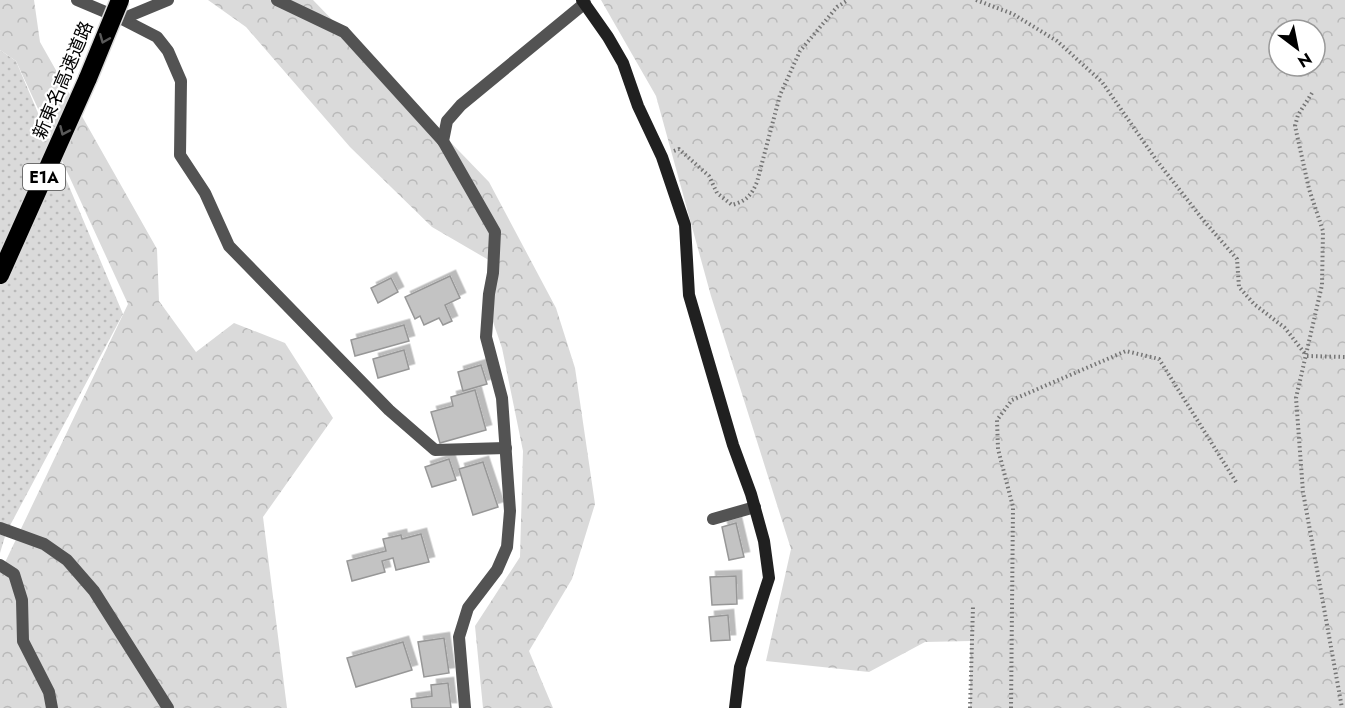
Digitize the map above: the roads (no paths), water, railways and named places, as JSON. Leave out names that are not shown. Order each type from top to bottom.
[{"type":"highway","name":"新東名高速道路","points":[[0,275],[88,78],[120,0]]},
{"type":"street","points":[[77,0],[122,19],[156,37],[168,51],[181,81],[180,155],[205,193],[229,246],[389,410],[435,450],[506,448]]},
{"type":"street","points":[[122,19],[168,0]]},
{"type":"street","points":[[277,0],[344,32],[443,141],[495,232],[486,337],[502,398],[510,511],[507,547],[497,570],[468,608],[459,637],[465,708]]},
{"type":"street","points":[[443,141],[447,121],[461,105],[583,2],[623,63],[638,106],[662,157],[685,225],[689,295],[764,541],[769,578],[740,667],[735,708]]},
{"type":"street","points":[[713,519],[754,507]]},
{"type":"street","points":[[0,528],[44,544],[67,560],[94,591],[168,708]]},
{"type":"street","points":[[0,565],[14,574],[22,600],[23,641],[49,692],[52,708]]}]
